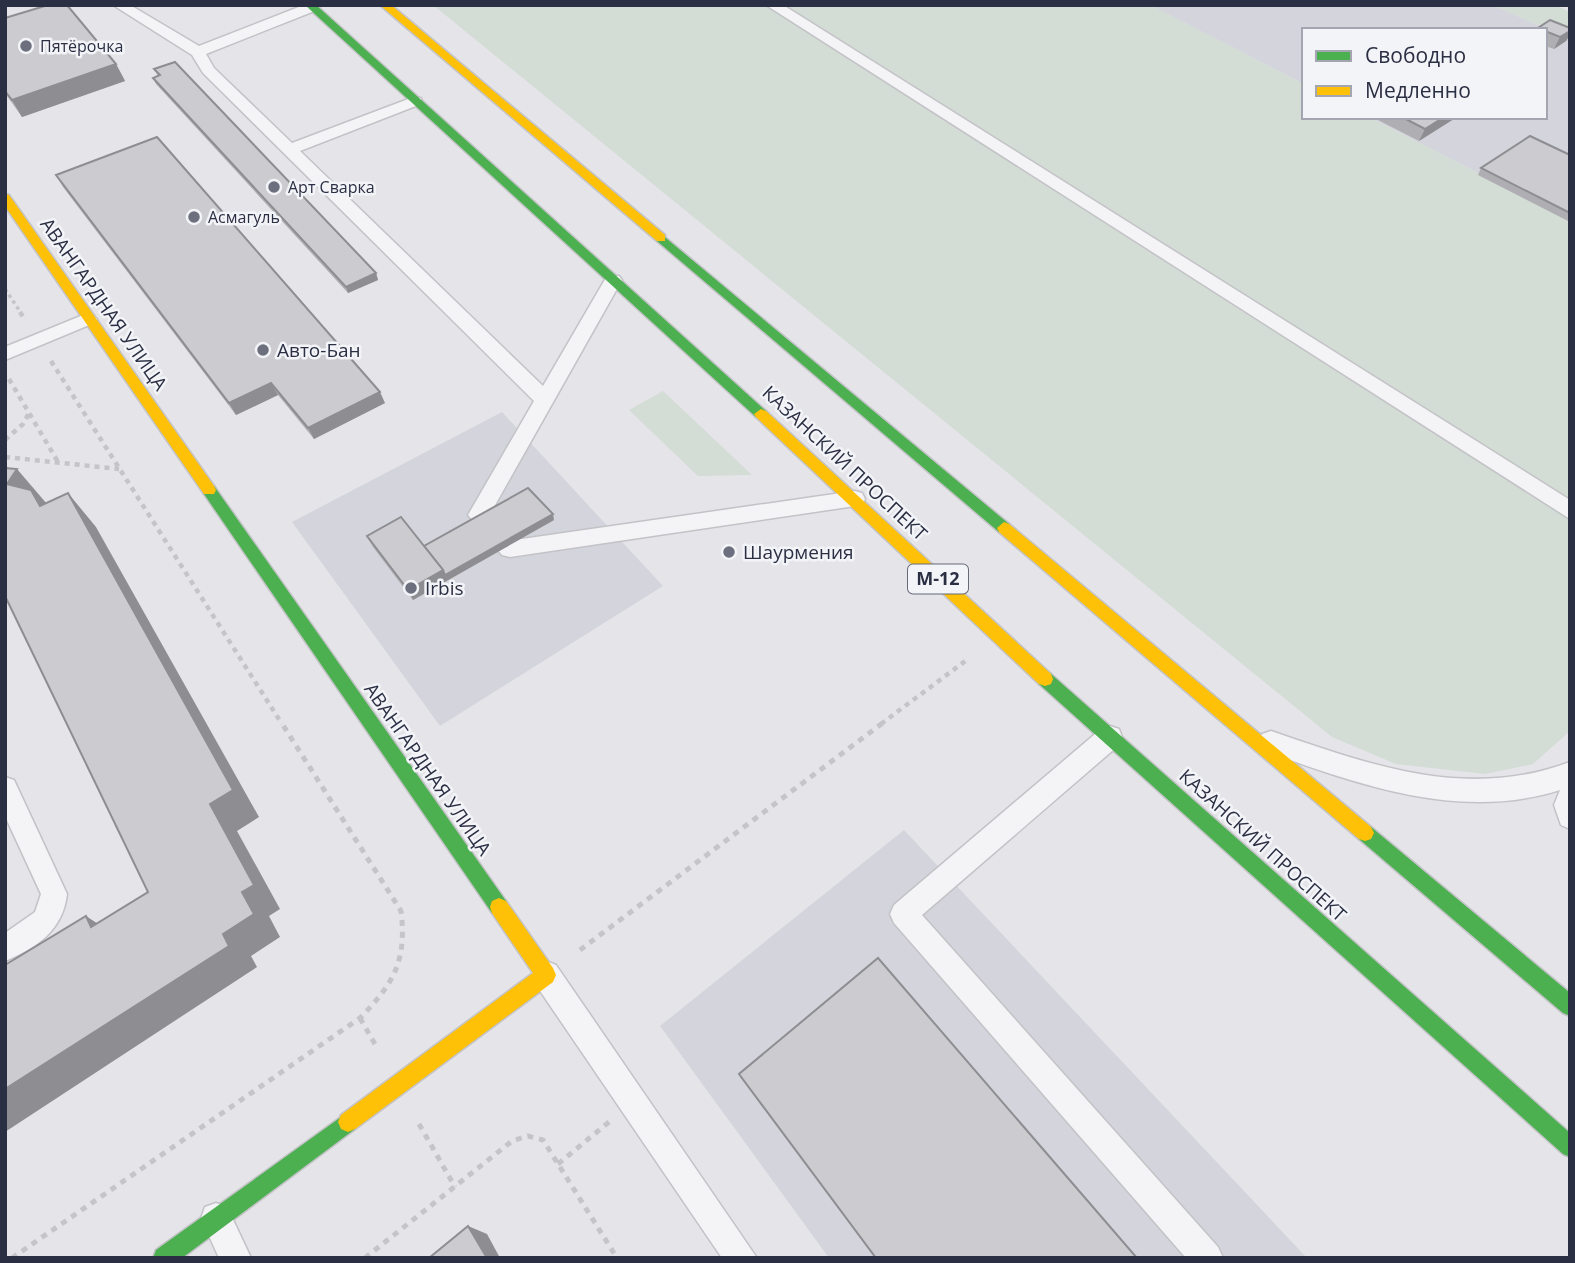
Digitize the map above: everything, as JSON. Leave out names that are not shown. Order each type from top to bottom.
[{"type":"main road","points":[[385,5],[1570,1006]]},
{"type":"main road","name":"КАЗАНСКИЙ ПРОСПЕКТ","points":[[311,6],[855,499],[998,637],[1570,1147]]},
{"type":"main road","name":"АВАНГАРДНАЯ УЛИЦА","points":[[5,197],[545,975]]},
{"type":"main road","points":[[164,1258],[545,975]]},
{"type":"lane","points":[[120,5],[198,52],[208,70],[292,149],[545,400]]},
{"type":"lane","points":[[773,5],[1570,510]]},
{"type":"lane","points":[[198,52],[311,6]]},
{"type":"lane","points":[[292,149],[416,101]]},
{"type":"lane","points":[[613,280],[479,515],[510,549],[855,499]]},
{"type":"lane","points":[[5,354],[88,319]]},
{"type":"lane","points":[[1250,735],[1361,772],[1421,786],[1473,790],[1525,789],[1570,773]]},
{"type":"lane","points":[[1110,737],[903,914],[1207,1258]]},
{"type":"lane","points":[[5,788],[54,894],[54,903],[40,927],[5,948]]},
{"type":"lane","points":[[1570,796],[1567,806],[1570,817]]},
{"type":"lane","points":[[545,975],[741,1258]]},
{"type":"lane","points":[[216,1218],[234,1258]]},
{"type":"path","points":[[5,289],[401,911],[405,939],[396,974],[384,995],[360,1018],[12,1258]]},
{"type":"path","points":[[5,372],[59,463]]},
{"type":"path","points":[[5,440],[23,424],[29,412]]},
{"type":"path","points":[[5,457],[120,469]]},
{"type":"path","points":[[545,975],[998,637]]},
{"type":"path","points":[[558,1164],[634,1102]]},
{"type":"path","points":[[365,1258],[522,1136],[533,1135],[543,1140],[617,1258]]},
{"type":"shaded area","points":[[433,5],[1150,5],[1302,83],[1302,119],[1373,119],[1570,220],[1570,731],[1533,764],[1485,774],[1396,764],[1332,737]]},
{"type":"shaded area","points":[[1150,5],[1492,5],[1545,28],[1302,28],[1302,83]]},
{"type":"shaded area","points":[[1492,5],[1555,5],[1570,12],[1570,39]]},
{"type":"shaded area","points":[[1547,29],[1570,39],[1570,220],[1373,119],[1547,119]]},
{"type":"shaded area","points":[[663,391],[752,475],[698,476],[629,410]]},
{"type":"shaded area","points":[[502,412],[663,586],[440,726],[292,522]]},
{"type":"shaded area","points":[[904,830],[1307,1258],[829,1258],[660,1026]]},
{"type":"building","points":[[48,5],[67,5],[116,64],[12,100],[5,91],[5,18]]},
{"type":"building","points":[[1550,20],[1570,28],[1570,31],[1560,37],[1547,32],[1547,28],[1538,28]]},
{"type":"building","points":[[175,62],[376,273],[346,287],[153,78],[160,75],[154,69]]},
{"type":"building","points":[[1406,119],[1441,119],[1425,129]]},
{"type":"building","points":[[1530,136],[1570,155],[1570,213],[1481,168]]},
{"type":"building","points":[[157,137],[380,392],[308,428],[271,383],[229,403],[56,175]]},
{"type":"building","points":[[5,468],[17,469],[7,484],[31,490],[40,506],[68,493],[233,790],[210,804],[254,885],[242,892],[254,914],[223,934],[229,946],[5,1089],[5,965],[86,916],[91,927],[148,892],[5,596]]},
{"type":"building","points":[[528,488],[553,514],[445,575],[424,546]]},
{"type":"building","points":[[401,517],[443,570],[408,590],[367,536]]},
{"type":"building","points":[[878,958],[1137,1258],[876,1258],[739,1074]]},
{"type":"building","points":[[468,1226],[487,1258],[429,1258]]},
{"type":"traffic: fast","points":[[310,5],[761,414]]},
{"type":"traffic: fast","points":[[661,238],[1004,528]]},
{"type":"traffic: fast","points":[[209,490],[499,907]]},
{"type":"traffic: fast","points":[[1045,679],[1570,1147]]},
{"type":"traffic: fast","points":[[1365,833],[1570,1006]]},
{"type":"traffic: fast","points":[[164,1258],[348,1122]]},
{"type":"traffic: slow","points":[[385,5],[661,238]]},
{"type":"traffic: slow","points":[[5,197],[209,490]]},
{"type":"traffic: slow","points":[[761,414],[1045,679]]},
{"type":"traffic: slow","points":[[1004,528],[1365,833]]},
{"type":"traffic: slow","points":[[348,1122],[546,975],[499,907]]},
{"type":"place","name":"Пятёрочка","points":[[26,46]]},
{"type":"place","name":"Арт Сварка","points":[[274,187]]},
{"type":"place","name":"Асмагуль","points":[[194,217]]},
{"type":"place","name":"Авто-Бан","points":[[263,350]]},
{"type":"place","name":"Шаурмения","points":[[729,552]]},
{"type":"place","name":"Irbis","points":[[411,588]]}]
